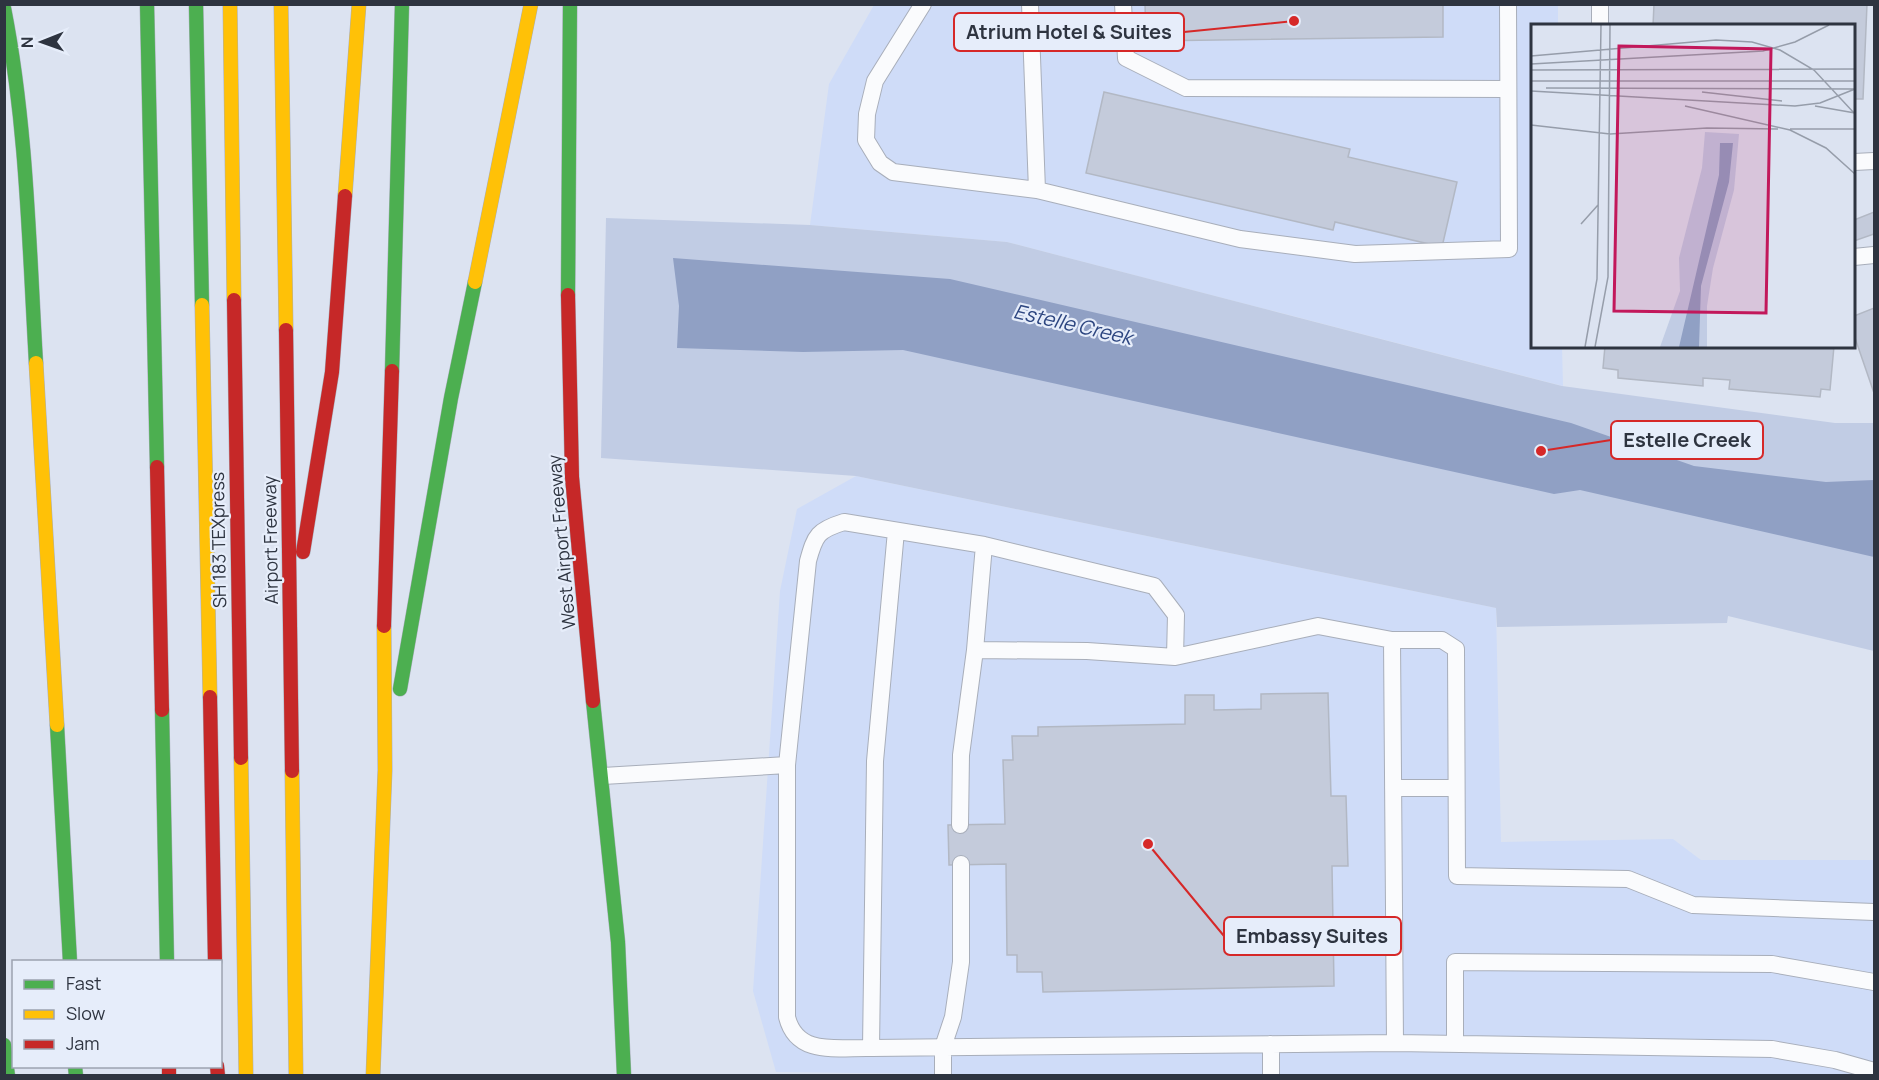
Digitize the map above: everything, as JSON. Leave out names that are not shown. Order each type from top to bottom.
[{"type":"main road","points":[[147,4],[166,960]]},
{"type":"main road","name":"SH 183 TEXpress","points":[[196,4],[215,960]]},
{"type":"main road","name":"SH 183 TEXpress","points":[[230,4],[246,1076]]},
{"type":"main road","name":"Airport Freeway","points":[[281,4],[296,1076]]},
{"type":"main road","points":[[289,633],[332,372],[360,4]]},
{"type":"main road","points":[[373,1076],[385,770],[384,640],[402,4]]},
{"type":"main road","points":[[385,770],[451,398],[531,4]]},
{"type":"main road","name":"West Airport Freeway","points":[[570,4],[570,441],[577,545],[603,776],[624,1000],[624,1076]]},
{"type":"main road","points":[[4,8],[14,59],[22,126],[70,960]]},
{"type":"main road","points":[[4,1045],[8,1076]]},
{"type":"lane","points":[[923,4],[875,81],[867,114],[866,140],[880,163],[893,172],[1037,190],[1240,239],[1355,254],[1509,249],[1508,4]]},
{"type":"lane","points":[[1030,4],[1037,190]]},
{"type":"lane","points":[[1124,4],[1126,58],[1186,88],[1508,89]]},
{"type":"lane","points":[[1600,4],[1600,24]]},
{"type":"lane","points":[[1855,162],[1875,161]]},
{"type":"lane","points":[[1855,258],[1875,255]]},
{"type":"lane","points":[[1175,657],[1176,615],[1154,586],[984,545],[844,522],[822,529],[813,542],[808,561],[787,765],[787,1017],[791,1032],[802,1042],[819,1047],[1395,1043],[1772,1049],[1835,1060],[1875,1071]]},
{"type":"lane","points":[[871,1047],[875,761],[896,531]]},
{"type":"lane","points":[[960,825],[961,755],[975,650],[984,545]]},
{"type":"lane","points":[[975,650],[1087,651],[1175,657],[1318,626],[1392,640],[1442,640],[1456,649],[1457,876],[1628,879],[1693,906],[1875,912]]},
{"type":"lane","points":[[1392,640],[1395,1043]]},
{"type":"lane","points":[[603,776],[787,765]]},
{"type":"lane","points":[[1393,788],[1456,788]]},
{"type":"lane","points":[[943,1076],[943,1047],[953,1017],[962,962],[961,864]]},
{"type":"lane","points":[[1455,1044],[1455,962],[1772,964],[1875,982]]},
{"type":"lane","points":[[1271,1044],[1271,1076]]},
{"type":"shaded area","points":[[874,5],[1558,5],[1558,24],[1531,24],[1531,348],[1562,348],[1563,386],[1007,242],[810,225],[829,84]]},
{"type":"shaded area","points":[[606,218],[810,225],[1007,242],[1562,386],[1835,423],[1874,423],[1874,651],[1728,616],[1727,623],[1497,627],[1496,608],[856,476],[601,458]]},
{"type":"shaded area","points":[[856,476],[1496,608],[1501,842],[1673,839],[1701,860],[1874,860],[1874,1075],[1009,1075],[776,1072],[753,991],[780,591],[797,509]]},
{"type":"water","points":[[673,258],[950,279],[1571,423],[1694,466],[1826,482],[1874,480],[1874,557],[1580,490],[1554,494],[903,350],[803,352],[677,348],[679,306]]},
{"type":"building","points":[[1145,4],[1443,4],[1443,37],[1146,41]]},
{"type":"building","points":[[1654,4],[1867,4],[1863,99],[1855,99],[1855,24],[1653,24]]},
{"type":"building","points":[[1104,92],[1350,149],[1348,157],[1457,182],[1442,247],[1335,222],[1333,230],[1086,173]]},
{"type":"building","points":[[1874,212],[1874,234],[1855,241],[1855,220]]},
{"type":"building","points":[[1874,308],[1874,393],[1855,338],[1855,316]]},
{"type":"building","points":[[1605,348],[1834,348],[1830,390],[1821,389],[1820,397],[1729,389],[1730,380],[1703,378],[1703,386],[1618,378],[1618,370],[1603,368]]},
{"type":"building","points":[[1328,693],[1331,796],[1346,796],[1348,866],[1332,866],[1334,986],[1043,992],[1042,972],[1017,972],[1017,955],[1007,955],[1006,864],[949,865],[948,825],[1005,824],[1003,760],[1013,760],[1012,736],[1038,736],[1038,727],[1185,724],[1185,695],[1214,695],[1214,710],[1261,709],[1261,694]]},
{"type":"traffic: fast","points":[[147,4],[157,467]]},
{"type":"traffic: fast","points":[[196,4],[202,305]]},
{"type":"traffic: fast","points":[[392,371],[402,4]]},
{"type":"traffic: fast","points":[[568,295],[570,4]]},
{"type":"traffic: fast","points":[[4,8],[18,96],[29,230],[36,363]]},
{"type":"traffic: fast","points":[[400,689],[451,398],[475,282]]},
{"type":"traffic: fast","points":[[593,701],[618,942],[624,1076]]},
{"type":"traffic: fast","points":[[162,710],[167,960]]},
{"type":"traffic: fast","points":[[57,725],[70,960]]},
{"type":"traffic: fast","points":[[4,1045],[8,1076]]},
{"type":"traffic: fast","points":[[75,1068],[76,1076]]},
{"type":"traffic: slow","points":[[230,4],[234,300]]},
{"type":"traffic: slow","points":[[281,4],[286,330]]},
{"type":"traffic: slow","points":[[345,196],[359,4]]},
{"type":"traffic: slow","points":[[475,282],[531,4]]},
{"type":"traffic: slow","points":[[202,305],[210,697]]},
{"type":"traffic: slow","points":[[36,363],[57,725]]},
{"type":"traffic: slow","points":[[373,1076],[385,770],[384,626]]},
{"type":"traffic: slow","points":[[241,758],[246,1076]]},
{"type":"traffic: slow","points":[[292,771],[296,1076]]},
{"type":"traffic: jam","points":[[303,552],[332,372],[345,196]]},
{"type":"traffic: jam","points":[[568,295],[572,477],[593,701]]},
{"type":"traffic: jam","points":[[234,300],[241,758]]},
{"type":"traffic: jam","points":[[286,330],[292,771]]},
{"type":"traffic: jam","points":[[384,626],[392,371]]},
{"type":"traffic: jam","points":[[157,467],[162,710]]},
{"type":"traffic: jam","points":[[210,697],[215,960]]},
{"type":"traffic: jam","points":[[169,1068],[169,1076]]},
{"type":"traffic: jam","points":[[217,1068],[218,1076]]},
{"type":"place","name":"Atrium Hotel & Suites","points":[[1294,21]]},
{"type":"place","name":"Estelle Creek","points":[[1541,451]]},
{"type":"place","name":"Embassy Suites","points":[[1148,844]]}]
